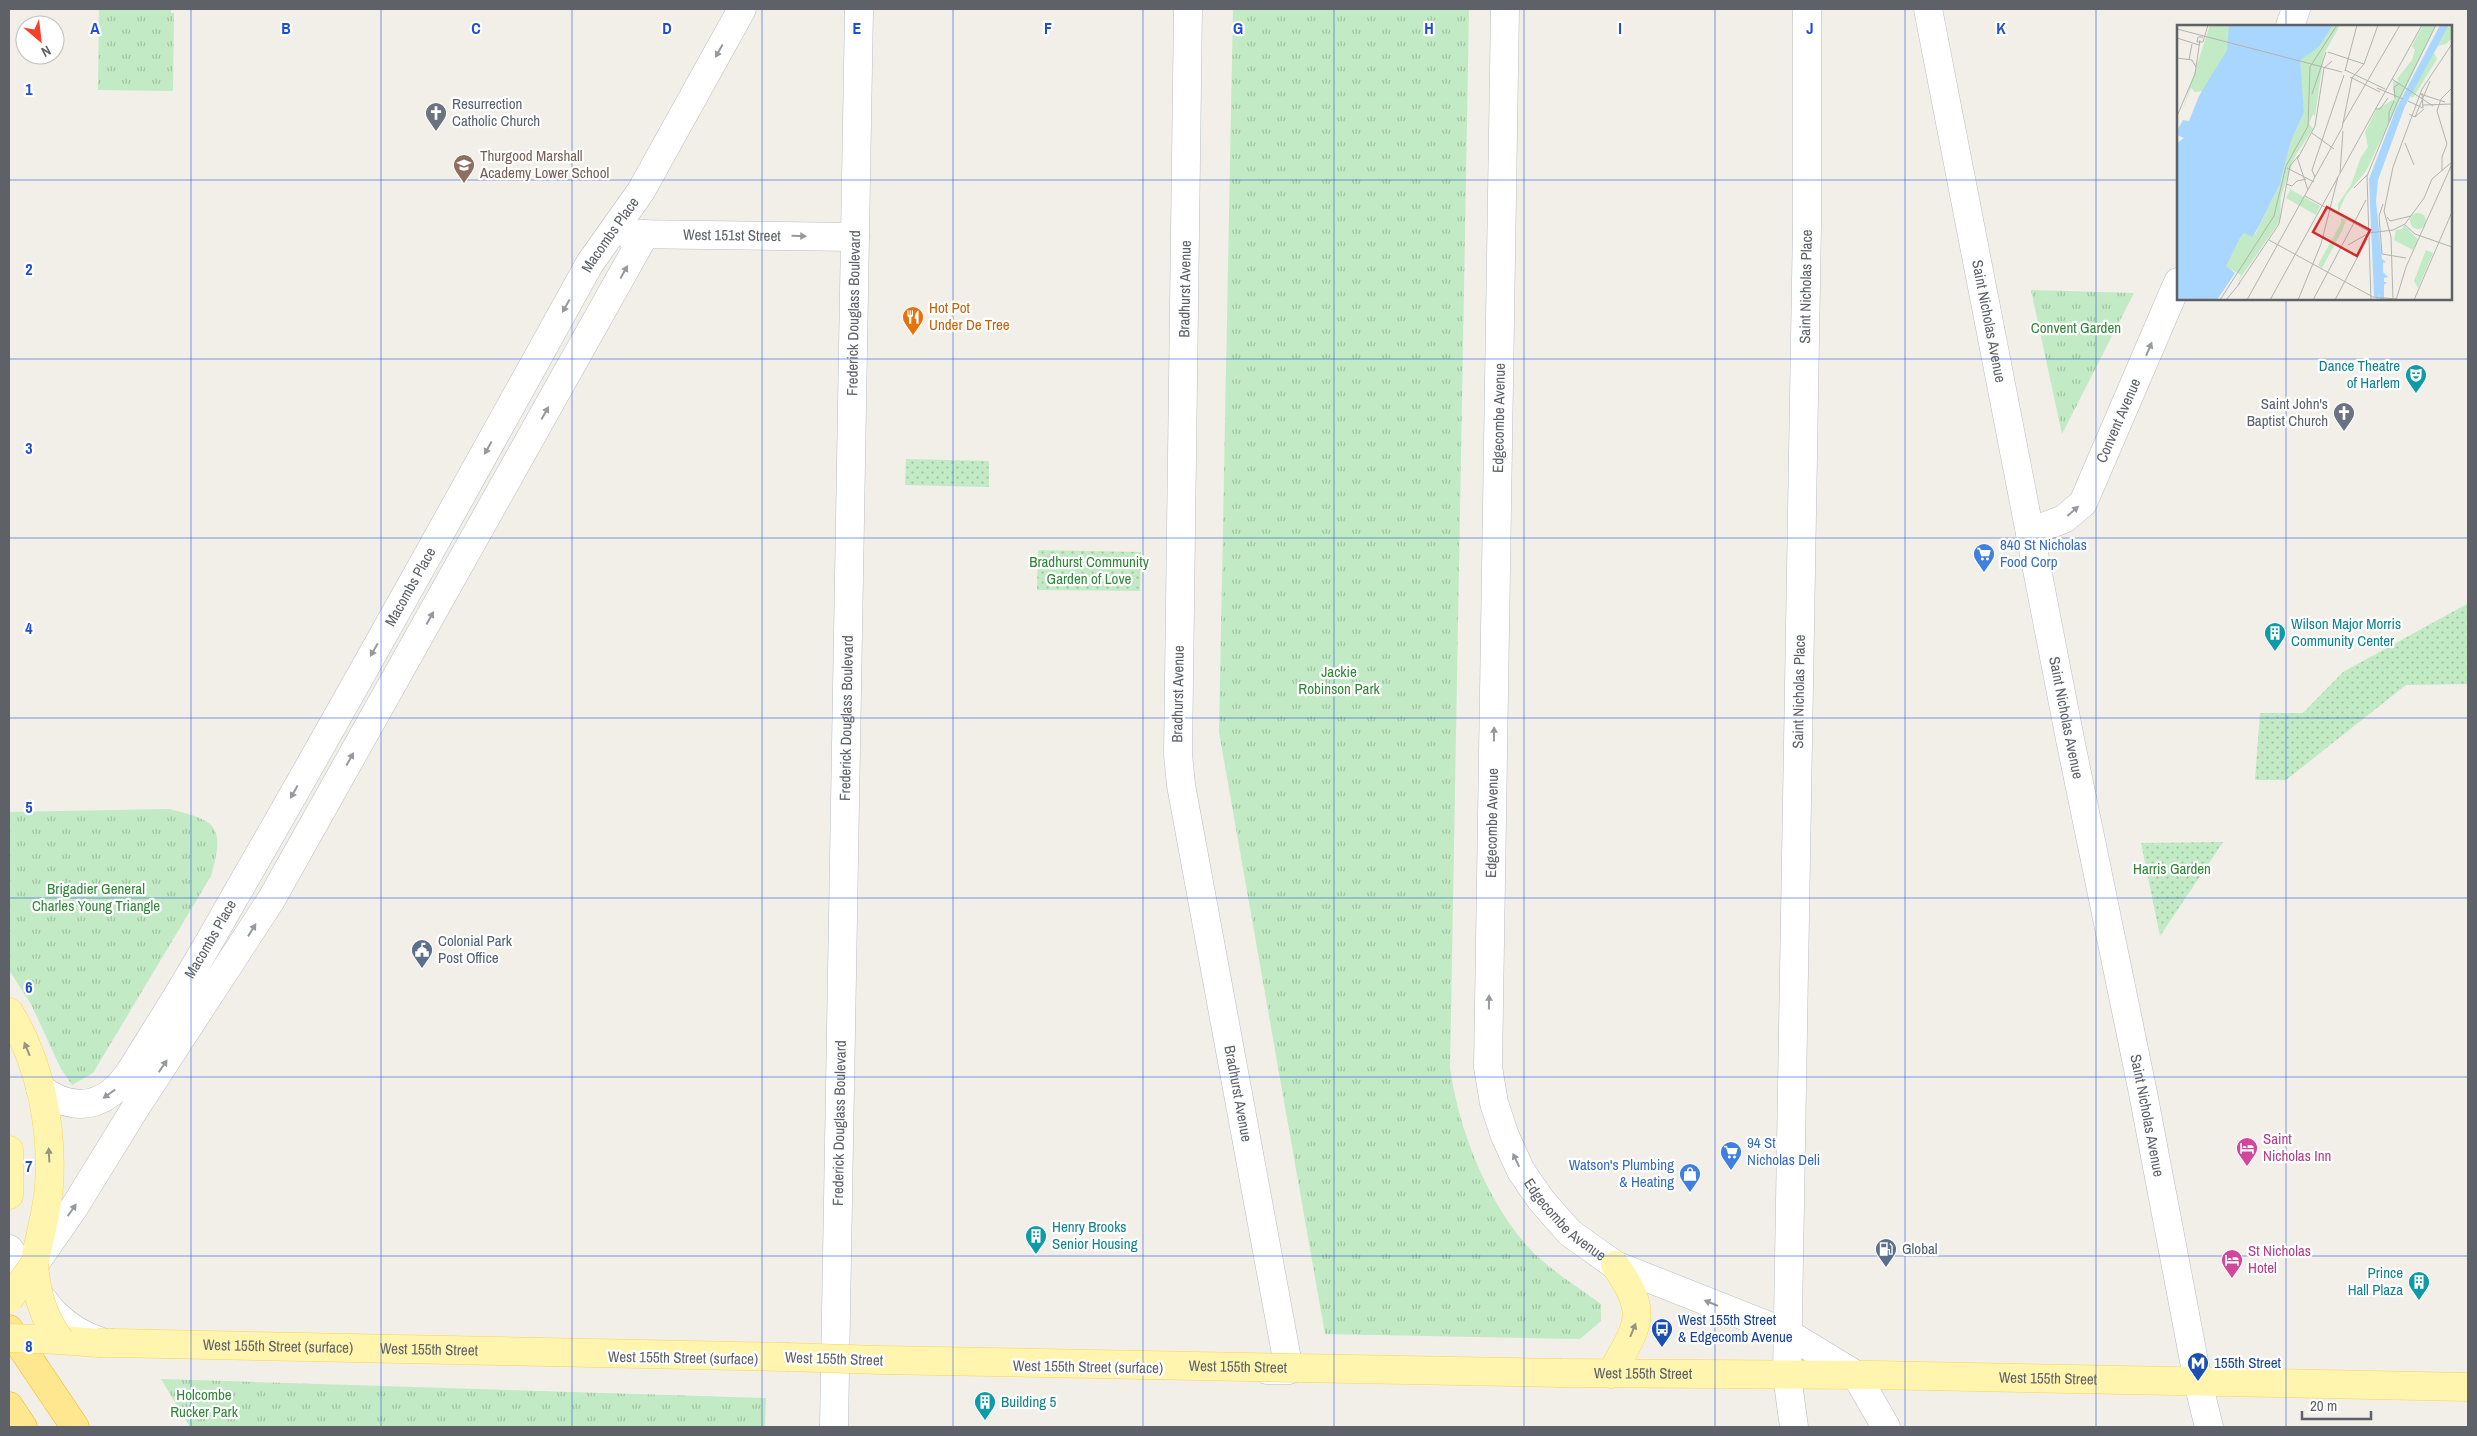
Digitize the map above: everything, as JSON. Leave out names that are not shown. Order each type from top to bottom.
[{"type":"highway","points":[[9,1329],[75,1427]]},
{"type":"highway","points":[[49,1390],[86,1427]]},
{"type":"highway","points":[[9,1406],[23,1427]]},
{"type":"main road","points":[[9,1012],[26,1045],[40,1088],[49,1161],[49,1186],[39,1251],[42,1309],[49,1326],[60,1340]]},
{"type":"main road","points":[[9,1150],[9,1195]]},
{"type":"main road","name":"Macombs Place","points":[[9,1299],[39,1251]]},
{"type":"main road","points":[[1612,1374],[1636,1325],[1637,1304],[1631,1288],[1615,1265]]},
{"type":"main road","name":"West 155th Street","points":[[9,1338],[891,1361],[1612,1374],[1856,1375],[2468,1386]]},
{"type":"street","name":"Macombs Place","points":[[40,1088],[64,1103],[90,1104],[98,1102],[114,1091],[130,1071],[191,974],[254,864],[590,263],[641,191],[742,9]]},
{"type":"street","name":"Frederick Douglass Boulevard","points":[[834,1427],[859,9]]},
{"type":"street","name":"Bradhurst Avenue","points":[[1188,9],[1178,754],[1180,785],[1289,1370]]},
{"type":"street","name":"Edgecombe Avenue","points":[[1505,9],[1488,1067],[1494,1103],[1505,1136],[1521,1171],[1541,1200],[1570,1233],[1615,1265],[1787,1333],[1856,1375],[1886,1427]]},
{"type":"street","name":"Saint Nicholas Place","points":[[1794,1427],[1787,1375],[1787,1333],[1807,225],[1807,9]]},
{"type":"street","name":"Saint Nicholas Avenue","points":[[1928,9],[2070,739],[2143,1093],[2198,1382],[2209,1427]]},
{"type":"street","points":[[2290,25],[2296,9]]},
{"type":"street","name":"West 151st Street","points":[[610,234],[855,237]]},
{"type":"street","name":"Macombs Place","points":[[39,1251],[75,1206],[136,1107],[271,900],[645,234]]},
{"type":"street","name":"Convent Avenue","points":[[2030,532],[2064,519],[2083,502],[2177,284]]},
{"type":"street","name":"West 155th Street (surface)","points":[[9,1248],[50,1310],[62,1322],[87,1337],[113,1345],[1289,1370]]},
{"type":"green space","points":[[99,9],[171,9],[171,13],[174,13],[173,91],[98,90]]},
{"type":"green space","name":"Jackie Robinson Park","points":[[1233,9],[1469,9],[1450,1068],[1460,1116],[1468,1140],[1487,1186],[1500,1208],[1514,1229],[1537,1256],[1554,1271],[1601,1304],[1601,1321],[1580,1339],[1325,1334],[1219,732]]},
{"type":"green space","name":"Convent Garden","points":[[2031,290],[2134,293],[2062,434]]},
{"type":"green space","points":[[906,459],[989,461],[989,487],[905,485]]},
{"type":"green space","name":"Bradhurst Community Garden of Love","points":[[1038,550],[1141,552],[1140,591],[1037,590]]},
{"type":"green space","points":[[2468,591],[2468,684],[2406,685],[2286,780],[2255,780],[2260,713],[2303,713],[2343,672],[2467,604]]},
{"type":"green space","name":"Brigadier General Charles Young Triangle","points":[[169,809],[208,822],[214,828],[217,836],[217,846],[211,876],[93,1073],[72,1085],[61,1069],[31,1004],[9,970],[9,812]]},
{"type":"green space","name":"Harris Garden","points":[[2223,842],[2160,936],[2141,843]]},
{"type":"green space","name":"Holcombe Rucker Park","points":[[161,1379],[766,1398],[765,1427],[190,1427]]},
{"type":"green space","points":[[1929,1426],[2092,1427],[1930,1427]]},
{"type":"place","name":"Resurrection Catholic Church","points":[[436,132]]},
{"type":"place","name":"Thurgood Marshall Academy Lower School","points":[[464,184]]},
{"type":"place","name":"Hot Pot Under De Tree","points":[[913,336]]},
{"type":"place","name":"Dance Theatre of Harlem","points":[[2416,394]]},
{"type":"place","name":"Saint John's Baptist Church","points":[[2344,432]]},
{"type":"place","name":"840 St Nicholas Food Corp","points":[[1984,573]]},
{"type":"place","name":"Wilson Major Morris Community Center","points":[[2275,652]]},
{"type":"place","name":"Colonial Park Post Office","points":[[422,969]]},
{"type":"place","name":"Saint Nicholas Inn","points":[[2247,1167]]},
{"type":"place","name":"94 St Nicholas Deli","points":[[1731,1171]]},
{"type":"place","name":"Watson's Plumbing & Heating","points":[[1690,1193]]},
{"type":"place","name":"Henry Brooks Senior Housing","points":[[1036,1255]]},
{"type":"place","name":"Global","points":[[1886,1268]]},
{"type":"place","name":"St Nicholas Hotel","points":[[2232,1279]]},
{"type":"place","name":"Prince Hall Plaza","points":[[2419,1301]]},
{"type":"place","name":"West 155th Street & Edgecomb Avenue","points":[[1662,1348]]},
{"type":"place","name":"155th Street","points":[[2198,1382]]},
{"type":"place","name":"Building 5","points":[[985,1421]]}]
